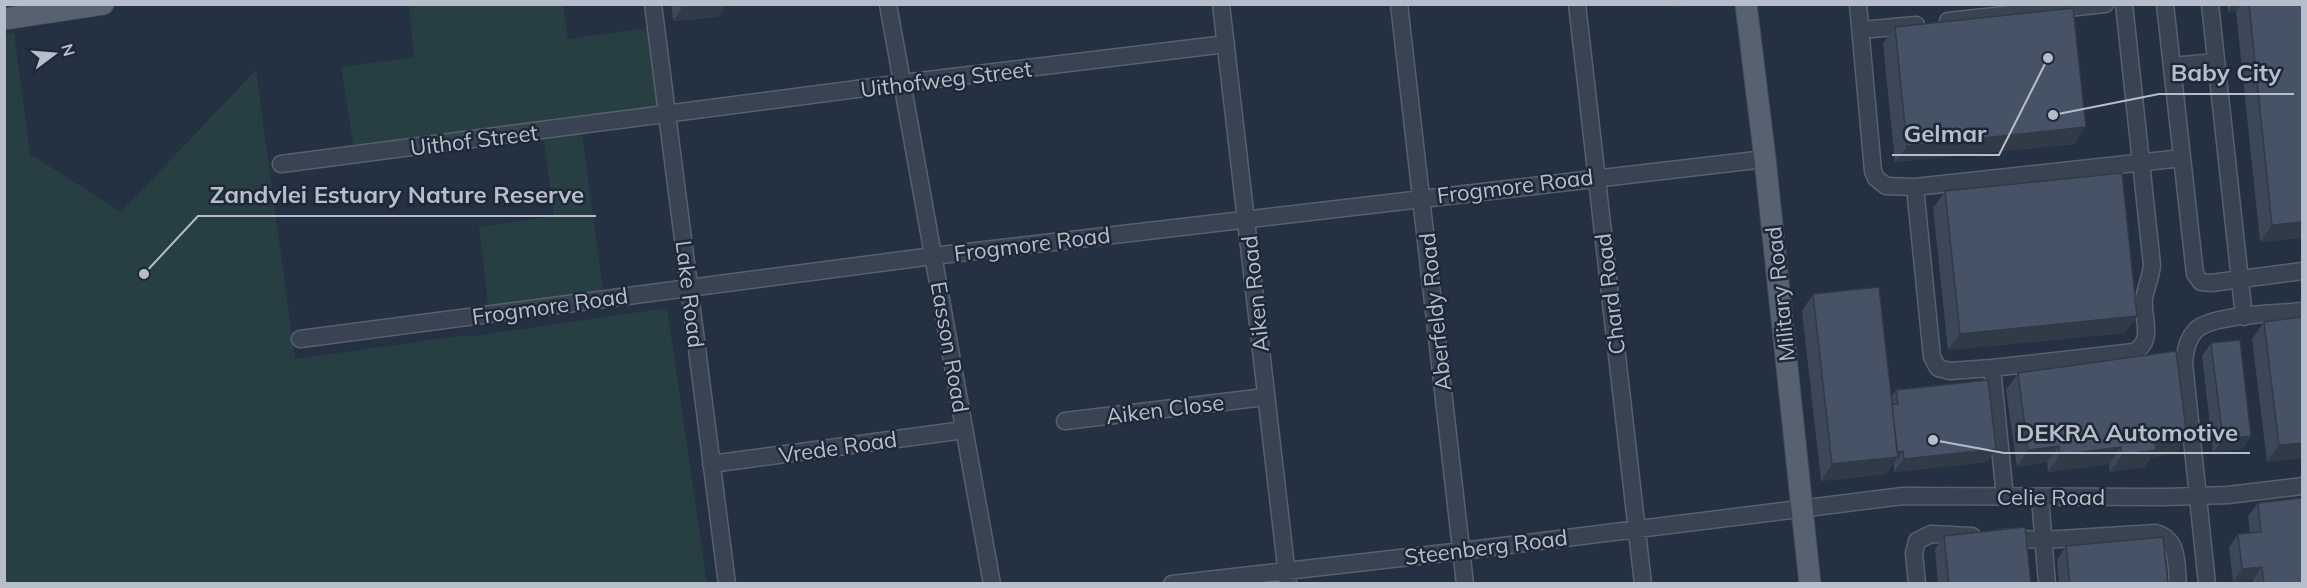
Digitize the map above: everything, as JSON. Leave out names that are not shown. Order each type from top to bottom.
[{"type":"main road","points":[[4,19],[103,4]]},
{"type":"main road","name":"Military Road","points":[[1746,4],[1765,159],[1800,510],[1810,584]]},
{"type":"street","name":"Lake Road","points":[[652,4],[727,584]]},
{"type":"street","name":"Easson Road","points":[[888,4],[992,584]]},
{"type":"street","name":"Aiken Road","points":[[1221,4],[1287,577]]},
{"type":"street","name":"Aberfeldy Road","points":[[1399,4],[1465,584]]},
{"type":"street","name":"Chard Road","points":[[1577,4],[1643,584]]},
{"type":"street","points":[[1858,4],[1874,171],[1876,178],[1886,186],[1915,187],[2182,158]]},
{"type":"street","points":[[1861,30],[2105,4]]},
{"type":"street","points":[[1915,187],[1934,363],[1938,368],[1945,370],[1992,368],[2134,352],[2143,346],[2147,333],[2145,298],[2152,265],[2124,4]]},
{"type":"street","points":[[2165,4],[2197,279],[2206,283],[2302,271]]},
{"type":"street","points":[[2210,4],[2244,317]]},
{"type":"street","name":"Uithofweg Street","points":[[668,115],[1226,44]]},
{"type":"street","points":[[2172,66],[2216,62]]},
{"type":"street","name":"Uithof Street","points":[[281,164],[668,115]]},
{"type":"street","name":"Frogmore Road","points":[[300,339],[933,256],[1422,197],[1765,159]]},
{"type":"street","points":[[2207,584],[2184,354],[2195,330],[2204,325],[2222,319],[2302,311]]},
{"type":"street","points":[[1992,368],[2005,497]]},
{"type":"street","name":"Aiken Close","points":[[1065,421],[1265,397]]},
{"type":"street","name":"Vrede Road","points":[[711,464],[964,430]]},
{"type":"street","name":"Celie Road","points":[[1800,510],[1903,496],[2197,496],[2228,495],[2302,486]]},
{"type":"street","points":[[2040,497],[2047,584]]},
{"type":"street","name":"Steenberg Road","points":[[1172,584],[1287,577],[1462,551],[1800,510]]},
{"type":"street","points":[[1917,584],[1914,549],[1917,541],[1931,534],[2043,540],[2146,532],[2165,535],[2171,541],[2176,557],[2178,584]]},
{"type":"green space","points":[[409,5],[563,5],[568,39],[649,28],[660,100],[652,111],[581,126],[604,298],[489,314],[479,227],[554,216],[543,131],[355,155],[341,67],[414,57]]},
{"type":"green space","points":[[14,33],[30,154],[121,212],[256,70],[295,359],[667,308],[707,583],[5,583],[4,34]]},
{"type":"building","points":[[682,4],[716,4],[682,8]]},
{"type":"building","points":[[2249,4],[2302,4],[2302,222],[2272,225]]},
{"type":"building","points":[[2073,8],[2086,127],[1907,146],[1895,27]]},
{"type":"building","points":[[2122,173],[2137,316],[1960,334],[1945,191]]},
{"type":"building","points":[[1879,287],[1898,457],[1832,464],[1813,294]]},
{"type":"building","points":[[2302,317],[2302,443],[2279,445],[2264,322]]},
{"type":"building","points":[[2240,340],[2251,436],[2223,439],[2211,343]]},
{"type":"building","points":[[2176,351],[2187,437],[2155,441],[2156,450],[2122,455],[2121,447],[2060,455],[2059,446],[2028,450],[2018,373]]},
{"type":"building","points":[[1988,380],[1996,449],[1904,459],[1903,451],[1897,452],[1892,404],[1898,404],[1896,390]]},
{"type":"building","points":[[2302,498],[2302,584],[2264,584],[2262,567],[2242,569],[2238,534],[2261,532],[2258,503]]},
{"type":"building","points":[[2025,527],[2031,584],[1949,584],[1944,536]]},
{"type":"building","points":[[2163,537],[2168,584],[2070,584],[2066,546]]},
{"type":"place","name":"Gelmar","points":[[2048,58]]},
{"type":"place","name":"Baby City","points":[[2053,115]]},
{"type":"place","name":"Zandvlei Estuary Nature Reserve","points":[[144,274]]},
{"type":"place","name":"DEKRA Automotive","points":[[1933,440]]}]
